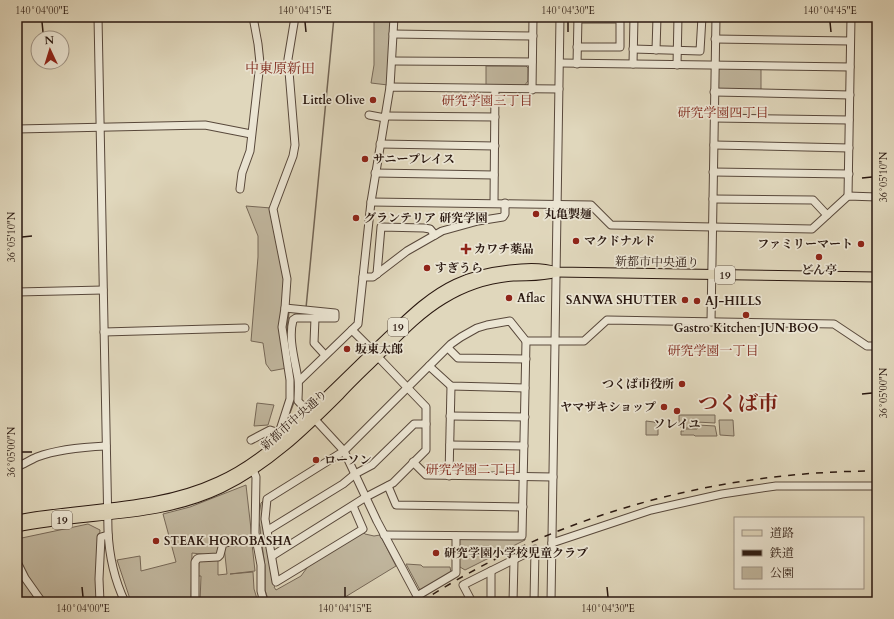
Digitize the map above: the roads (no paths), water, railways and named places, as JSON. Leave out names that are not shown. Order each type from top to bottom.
[{"type":"main road","name":"新都市中央通り","points":[[17,520],[39,516],[172,506],[208,494],[236,480],[254,470],[284,447],[375,354],[428,310],[458,291],[474,284],[513,276],[546,276],[556,272],[877,277]]},
{"type":"main road","name":"新都市中央通り","points":[[17,527],[108,512],[173,497],[212,485],[236,473],[258,458],[281,436],[313,416]]},
{"type":"street","points":[[98,17],[108,535],[112,564],[117,583],[125,602]]},
{"type":"street","points":[[240,189],[242,173],[250,150],[260,64],[253,17]]},
{"type":"street","points":[[251,440],[270,430],[281,436],[290,399],[290,380],[282,327],[287,279],[273,209],[293,156],[295,145],[288,60],[295,17]]},
{"type":"street","points":[[299,381],[358,324],[371,202],[390,87],[394,17]]},
{"type":"street","points":[[532,90],[533,17]]},
{"type":"street","points":[[551,602],[560,17]]},
{"type":"street","points":[[633,64],[634,17]]},
{"type":"street","points":[[656,50],[657,17]]},
{"type":"street","points":[[677,65],[678,17]]},
{"type":"street","points":[[633,49],[700,51],[702,17]]},
{"type":"street","points":[[711,322],[716,17]]},
{"type":"street","points":[[848,196],[851,17]]},
{"type":"street","points":[[577,47],[620,47],[620,19],[578,18],[577,47],[577,64]]},
{"type":"street","points":[[393,34],[532,36]]},
{"type":"street","points":[[715,39],[850,41]]},
{"type":"street","points":[[392,60],[532,62]]},
{"type":"street","points":[[560,64],[850,67]]},
{"type":"street","points":[[390,87],[532,90],[559,89]]},
{"type":"street","points":[[494,203],[495,89]]},
{"type":"street","points":[[714,92],[850,95]]},
{"type":"street","points":[[370,117],[495,117]]},
{"type":"street","points":[[714,118],[849,120]]},
{"type":"street","points":[[17,129],[205,125],[252,134]]},
{"type":"street","points":[[380,144],[495,146]]},
{"type":"street","points":[[714,145],[849,148]]},
{"type":"street","points":[[713,172],[849,174]]},
{"type":"street","points":[[375,173],[494,175]]},
{"type":"street","points":[[371,202],[591,205],[611,225],[812,229],[848,196],[877,197]]},
{"type":"street","points":[[713,199],[813,200],[827,215]]},
{"type":"street","points":[[363,277],[373,277],[407,251],[442,231],[463,224],[503,217],[505,214],[505,203]]},
{"type":"street","points":[[377,274],[381,227],[424,228],[430,229],[435,235]]},
{"type":"street","points":[[17,292],[103,290]]},
{"type":"street","points":[[285,308],[335,313],[335,318],[296,318],[293,320],[291,328],[294,357],[299,381],[298,401],[344,451],[384,535],[418,596],[456,573],[456,536]]},
{"type":"street","points":[[315,318],[314,344],[325,355]]},
{"type":"street","points":[[526,341],[584,341],[607,320],[834,324],[867,346],[877,346]]},
{"type":"street","points":[[353,506],[364,529],[276,582],[265,519],[268,499],[344,451],[429,366],[461,337],[477,328],[510,321],[526,341],[522,536],[384,535]]},
{"type":"street","points":[[104,332],[245,328]]},
{"type":"street","points":[[272,556],[366,497],[393,484],[426,450],[426,407],[407,389],[352,330]]},
{"type":"street","points":[[448,348],[458,358],[526,359]]},
{"type":"street","points":[[429,366],[451,386],[525,388]]},
{"type":"street","points":[[449,476],[451,386]]},
{"type":"street","points":[[450,416],[525,417]]},
{"type":"street","points":[[268,530],[343,484],[355,474],[372,465],[414,424],[426,424]]},
{"type":"street","points":[[450,445],[524,446]]},
{"type":"street","points":[[17,467],[36,457],[50,453],[106,446]]},
{"type":"street","points":[[413,462],[426,475],[553,477]]},
{"type":"street","points":[[254,470],[256,476],[256,540],[261,566],[261,591],[264,602]]},
{"type":"street","points":[[388,486],[396,505],[523,507]]},
{"type":"street","points":[[552,543],[651,510],[722,494],[776,486],[877,486]]},
{"type":"street","points":[[100,602],[99,579],[101,537],[108,535]]},
{"type":"street","points":[[195,602],[195,562],[197,559],[218,558],[220,556],[223,543],[256,540]]},
{"type":"street","points":[[472,602],[462,585],[534,550],[534,602]]},
{"type":"street","points":[[513,602],[514,560]]},
{"type":"street","points":[[17,562],[25,578],[42,602]]},
{"type":"street","points":[[491,602],[492,571]]},
{"type":"waterway","points":[[306,308],[334,17]]},
{"type":"waterway","points":[[288,334],[287,327],[289,312],[305,313]]},
{"type":"waterway","points":[[288,418],[294,402],[294,377]]},
{"type":"railway","points":[[421,602],[473,571],[526,544],[582,522],[640,504],[698,489],[758,479],[817,473],[877,471]]},
{"type":"place","name":"Little Olive","points":[[373,100]]},
{"type":"place","name":"サニープレイス","points":[[365,159]]},
{"type":"place","name":"丸亀製麺","points":[[536,214]]},
{"type":"place","name":"グランテリア 研究学園","points":[[356,218]]},
{"type":"place","name":"マクドナルド","points":[[576,241]]},
{"type":"place","name":"ファミリーマート","points":[[861,244]]},
{"type":"place","name":"カワチ薬品","points":[[466,249]]},
{"type":"place","name":"どん亭","points":[[819,257]]},
{"type":"place","name":"すぎうら","points":[[427,268]]},
{"type":"place","name":"Aflac","points":[[509,298]]},
{"type":"place","name":"SANWA SHUTTER","points":[[685,300]]},
{"type":"place","name":"AJ-HILLS","points":[[697,301]]},
{"type":"place","name":"Gastro Kitchen JUN BOO","points":[[746,315]]},
{"type":"place","name":"坂東太郎","points":[[347,349]]},
{"type":"place","name":"つくば市役所","points":[[682,384]]},
{"type":"place","name":"ヤマザキショップ","points":[[664,407]]},
{"type":"place","name":"ソレイユ","points":[[677,411]]},
{"type":"place","name":"ローソン","points":[[316,460]]},
{"type":"place","name":"STEAK HOROBASHA","points":[[156,541]]},
{"type":"place","name":"研究学園小学校児童クラブ","points":[[436,553]]},
{"type":"district","name":"中東原新田","points":[[280,68]]},
{"type":"district","name":"研究学園三丁目","points":[[487,100]]},
{"type":"district","name":"研究学園四丁目","points":[[723,112]]},
{"type":"district","name":"研究学園一丁目","points":[[713,350]]},
{"type":"district","name":"つくば市","points":[[738,403]]},
{"type":"district","name":"研究学園二丁目","points":[[471,469]]}]
